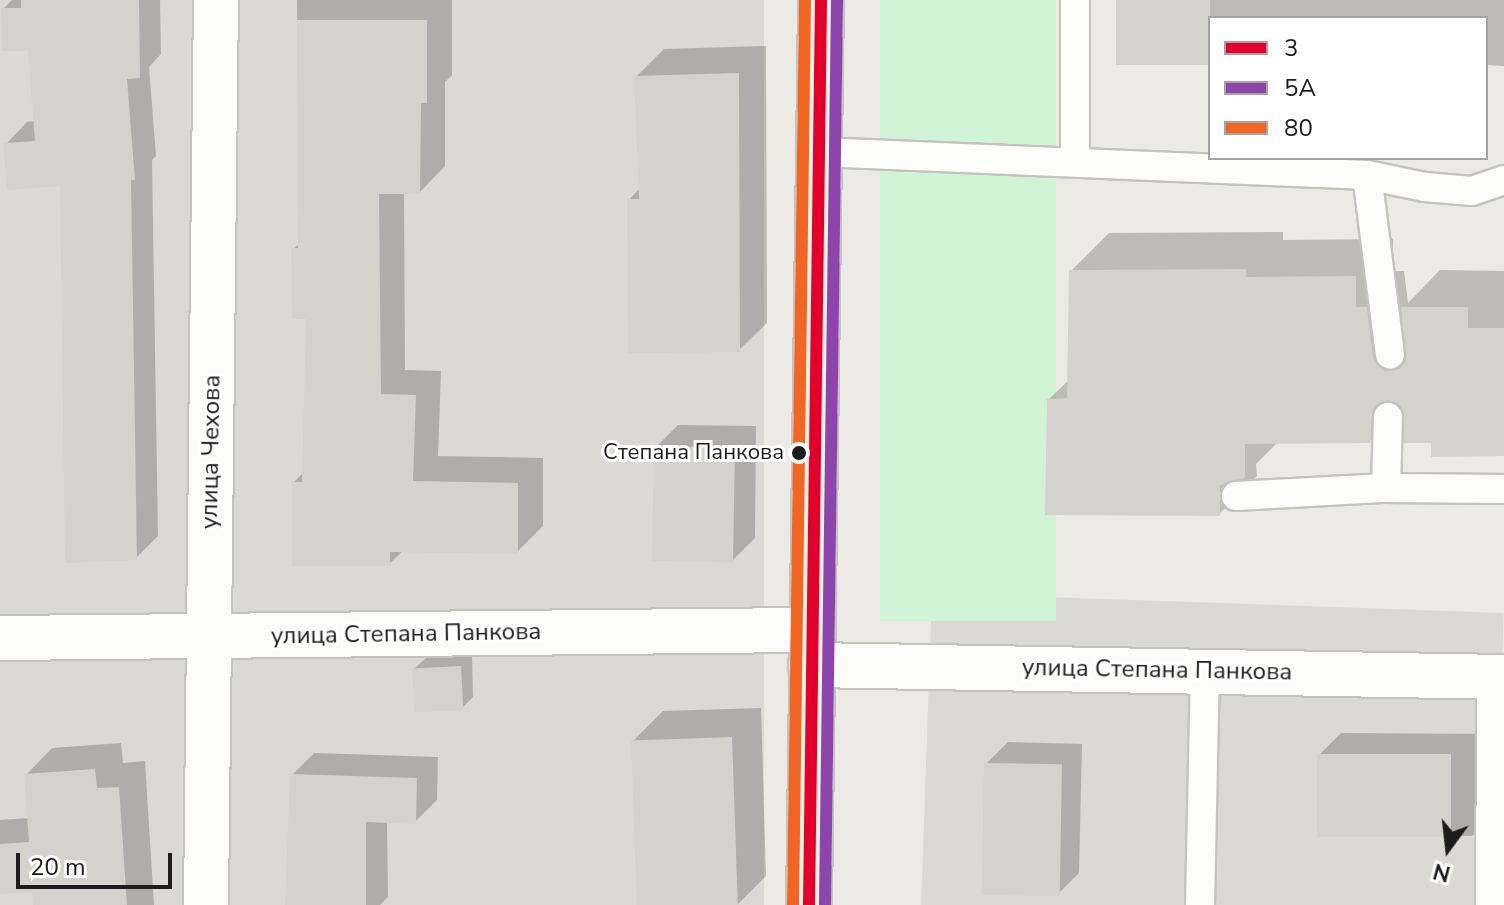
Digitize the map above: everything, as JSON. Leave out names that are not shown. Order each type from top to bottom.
[{"type":"street","name":"улица Чехова","points":[[206,905],[216,0]]},
{"type":"street","points":[[809,905],[821,0]]},
{"type":"street","name":"улица Степана Панкова","points":[[0,638],[208,637],[811,647],[1205,670],[1498,677]]},
{"type":"lane","points":[[1075,0],[1075,162]]},
{"type":"lane","points":[[820,152],[1367,175],[1425,187],[1472,191],[1504,180]]},
{"type":"lane","points":[[1367,175],[1390,355]]},
{"type":"lane","points":[[1386,488],[1388,417]]},
{"type":"lane","points":[[1236,496],[1386,488],[1504,489]]},
{"type":"lane","points":[[1200,905],[1205,670]]},
{"type":"lane","points":[[1490,905],[1498,677]]},
{"type":"shaded area","points":[[0,0],[764,0],[764,905],[0,905]]},
{"type":"shaded area","points":[[932,593],[1504,613],[1493,905],[921,905]]},
{"type":"green space","points":[[880,0],[1056,0],[1056,621],[880,621]]},
{"type":"building","points":[[21,0],[139,0],[140,78],[127,79],[135,180],[131,180],[137,560],[65,563],[60,186],[7,190],[3,143],[35,141],[28,51],[2,51],[1,8],[21,8]]},
{"type":"building","points":[[1116,0],[1210,0],[1208,65],[1116,65]]},
{"type":"building","points":[[297,20],[427,20],[427,103],[421,103],[420,194],[379,194],[381,394],[416,395],[413,481],[518,483],[518,554],[390,552],[390,566],[292,566],[292,482],[302,482],[306,319],[292,319],[291,248],[298,248]]},
{"type":"building","points":[[739,73],[740,352],[628,353],[627,199],[639,199],[634,76]]},
{"type":"building","points":[[1246,269],[1246,277],[1356,276],[1356,307],[1367,307],[1373,358],[1384,371],[1400,369],[1406,361],[1401,307],[1468,307],[1468,328],[1504,328],[1504,456],[1431,457],[1431,443],[1404,443],[1403,410],[1388,400],[1373,409],[1370,443],[1245,444],[1245,478],[1220,485],[1220,516],[1045,515],[1047,399],[1067,398],[1069,270]]},
{"type":"building","points":[[654,446],[735,447],[733,562],[652,561]]},
{"type":"building","points":[[461,666],[463,710],[414,713],[412,669]]},
{"type":"building","points":[[732,737],[738,905],[637,905],[631,741]]},
{"type":"building","points":[[1317,754],[1451,754],[1451,837],[1317,837]]},
{"type":"building","points":[[984,763],[1062,764],[1060,896],[982,895]]},
{"type":"building","points":[[95,769],[97,788],[119,787],[127,905],[33,905],[32,892],[0,894],[0,844],[29,842],[24,774]]},
{"type":"building","points":[[290,774],[417,778],[416,824],[366,822],[366,905],[285,905]]},
{"type":"transit line","name":"80","points":[[793,905],[805,0]]},
{"type":"transit line","name":"3","points":[[809,905],[821,0]]},
{"type":"transit line","name":"5А","points":[[825,905],[837,0]]},
{"type":"place","name":"Степана Панкова","points":[[799,453]]}]
